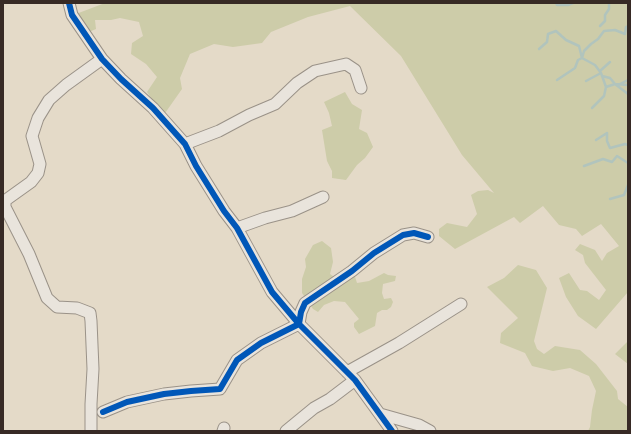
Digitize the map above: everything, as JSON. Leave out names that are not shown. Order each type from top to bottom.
[{"type":"street","points":[[69,3],[72,15],[102,59],[121,79],[157,112],[185,144],[208,185],[237,228],[272,292],[299,324],[351,376],[392,431]]},
{"type":"street","points":[[91,431],[90,404],[93,369],[90,313],[77,308],[57,306],[47,298],[29,254],[5,207],[4,201],[31,182],[38,174],[40,164],[32,136],[38,118],[49,100],[66,85],[102,59]]},
{"type":"street","points":[[185,144],[275,104],[297,83],[315,71],[346,64],[355,70],[361,88]]},
{"type":"street","points":[[237,228],[264,218],[292,211],[323,197]]},
{"type":"street","points":[[299,324],[300,312],[306,303],[374,253],[403,235],[414,233],[428,237]]},
{"type":"street","points":[[286,431],[351,376],[399,343],[461,304]]},
{"type":"street","points":[[103,412],[127,402],[164,394],[191,390],[220,389],[237,360],[262,343],[299,324]]},
{"type":"street","points":[[380,414],[419,425],[430,431]]},
{"type":"green space","points":[[105,3],[628,3],[628,292],[596,329],[578,316],[566,297],[559,278],[569,273],[580,290],[587,291],[599,300],[606,290],[585,263],[583,255],[575,250],[580,244],[595,250],[602,261],[607,253],[619,246],[601,224],[582,236],[576,229],[559,225],[543,206],[520,223],[514,217],[455,249],[439,236],[439,229],[447,223],[467,227],[477,214],[471,195],[478,191],[488,190],[494,193],[462,155],[401,56],[350,6],[308,17],[271,32],[262,43],[233,47],[214,44],[190,54],[180,78],[182,89],[163,116],[147,92],[157,77],[146,64],[131,54],[132,43],[143,36],[139,22],[120,18],[111,20],[95,20],[96,29],[89,32],[76,14]]},
{"type":"green space","points":[[345,92],[352,104],[362,110],[359,129],[367,133],[373,147],[346,180],[332,178],[332,171],[327,161],[322,130],[332,126],[329,113],[324,102]]},
{"type":"green space","points":[[322,241],[331,248],[333,262],[330,274],[337,279],[343,275],[348,266],[352,267],[357,283],[369,281],[384,273],[396,276],[395,281],[383,284],[382,293],[384,299],[391,298],[393,302],[391,307],[387,310],[382,310],[377,313],[375,326],[359,334],[354,327],[354,323],[359,319],[345,302],[334,301],[324,305],[318,312],[313,309],[302,293],[302,279],[306,267],[305,259],[313,245]]},
{"type":"green space","points":[[518,265],[536,270],[547,288],[534,341],[537,349],[544,354],[555,346],[580,350],[596,364],[617,391],[618,399],[628,407],[628,431],[588,431],[596,391],[589,376],[570,368],[553,371],[532,366],[525,353],[500,343],[501,333],[518,318],[487,287],[504,278]]},
{"type":"green space","points":[[628,341],[628,364],[615,354]]},
{"type":"waterway","points":[[556,3],[557,5],[568,5],[573,3]]},
{"type":"waterway","points":[[600,26],[605,21],[605,15],[609,9],[609,3]]},
{"type":"waterway","points":[[557,80],[575,68],[578,60],[582,58],[584,51],[598,39],[604,31],[615,30],[625,34],[626,27],[628,26]]},
{"type":"waterway","points":[[539,49],[547,42],[548,34],[556,31],[566,40],[579,46],[582,58],[595,65],[601,73],[606,87]]},
{"type":"waterway","points":[[600,71],[610,62]]},
{"type":"waterway","points":[[586,81],[601,73]]},
{"type":"waterway","points":[[602,76],[610,78],[628,94]]},
{"type":"waterway","points":[[620,84],[628,80]]},
{"type":"waterway","points":[[592,108],[604,96],[606,87],[615,84],[628,85]]},
{"type":"waterway","points":[[596,140],[607,133],[607,141],[610,148],[625,144],[628,145]]},
{"type":"waterway","points":[[584,166],[603,159],[612,162],[617,156],[628,163]]},
{"type":"waterway","points":[[610,199],[624,195],[628,185]]},
{"type":"cycle path","points":[[69,3],[72,15],[102,59],[121,79],[153,108],[185,144],[196,166],[224,211],[237,228],[272,292],[299,324],[355,380],[392,431]]},
{"type":"cycle path","points":[[103,412],[127,402],[164,394],[220,389],[237,360],[261,343],[299,324],[301,312],[305,303],[352,271],[374,253],[403,235],[414,233],[428,237]]}]
